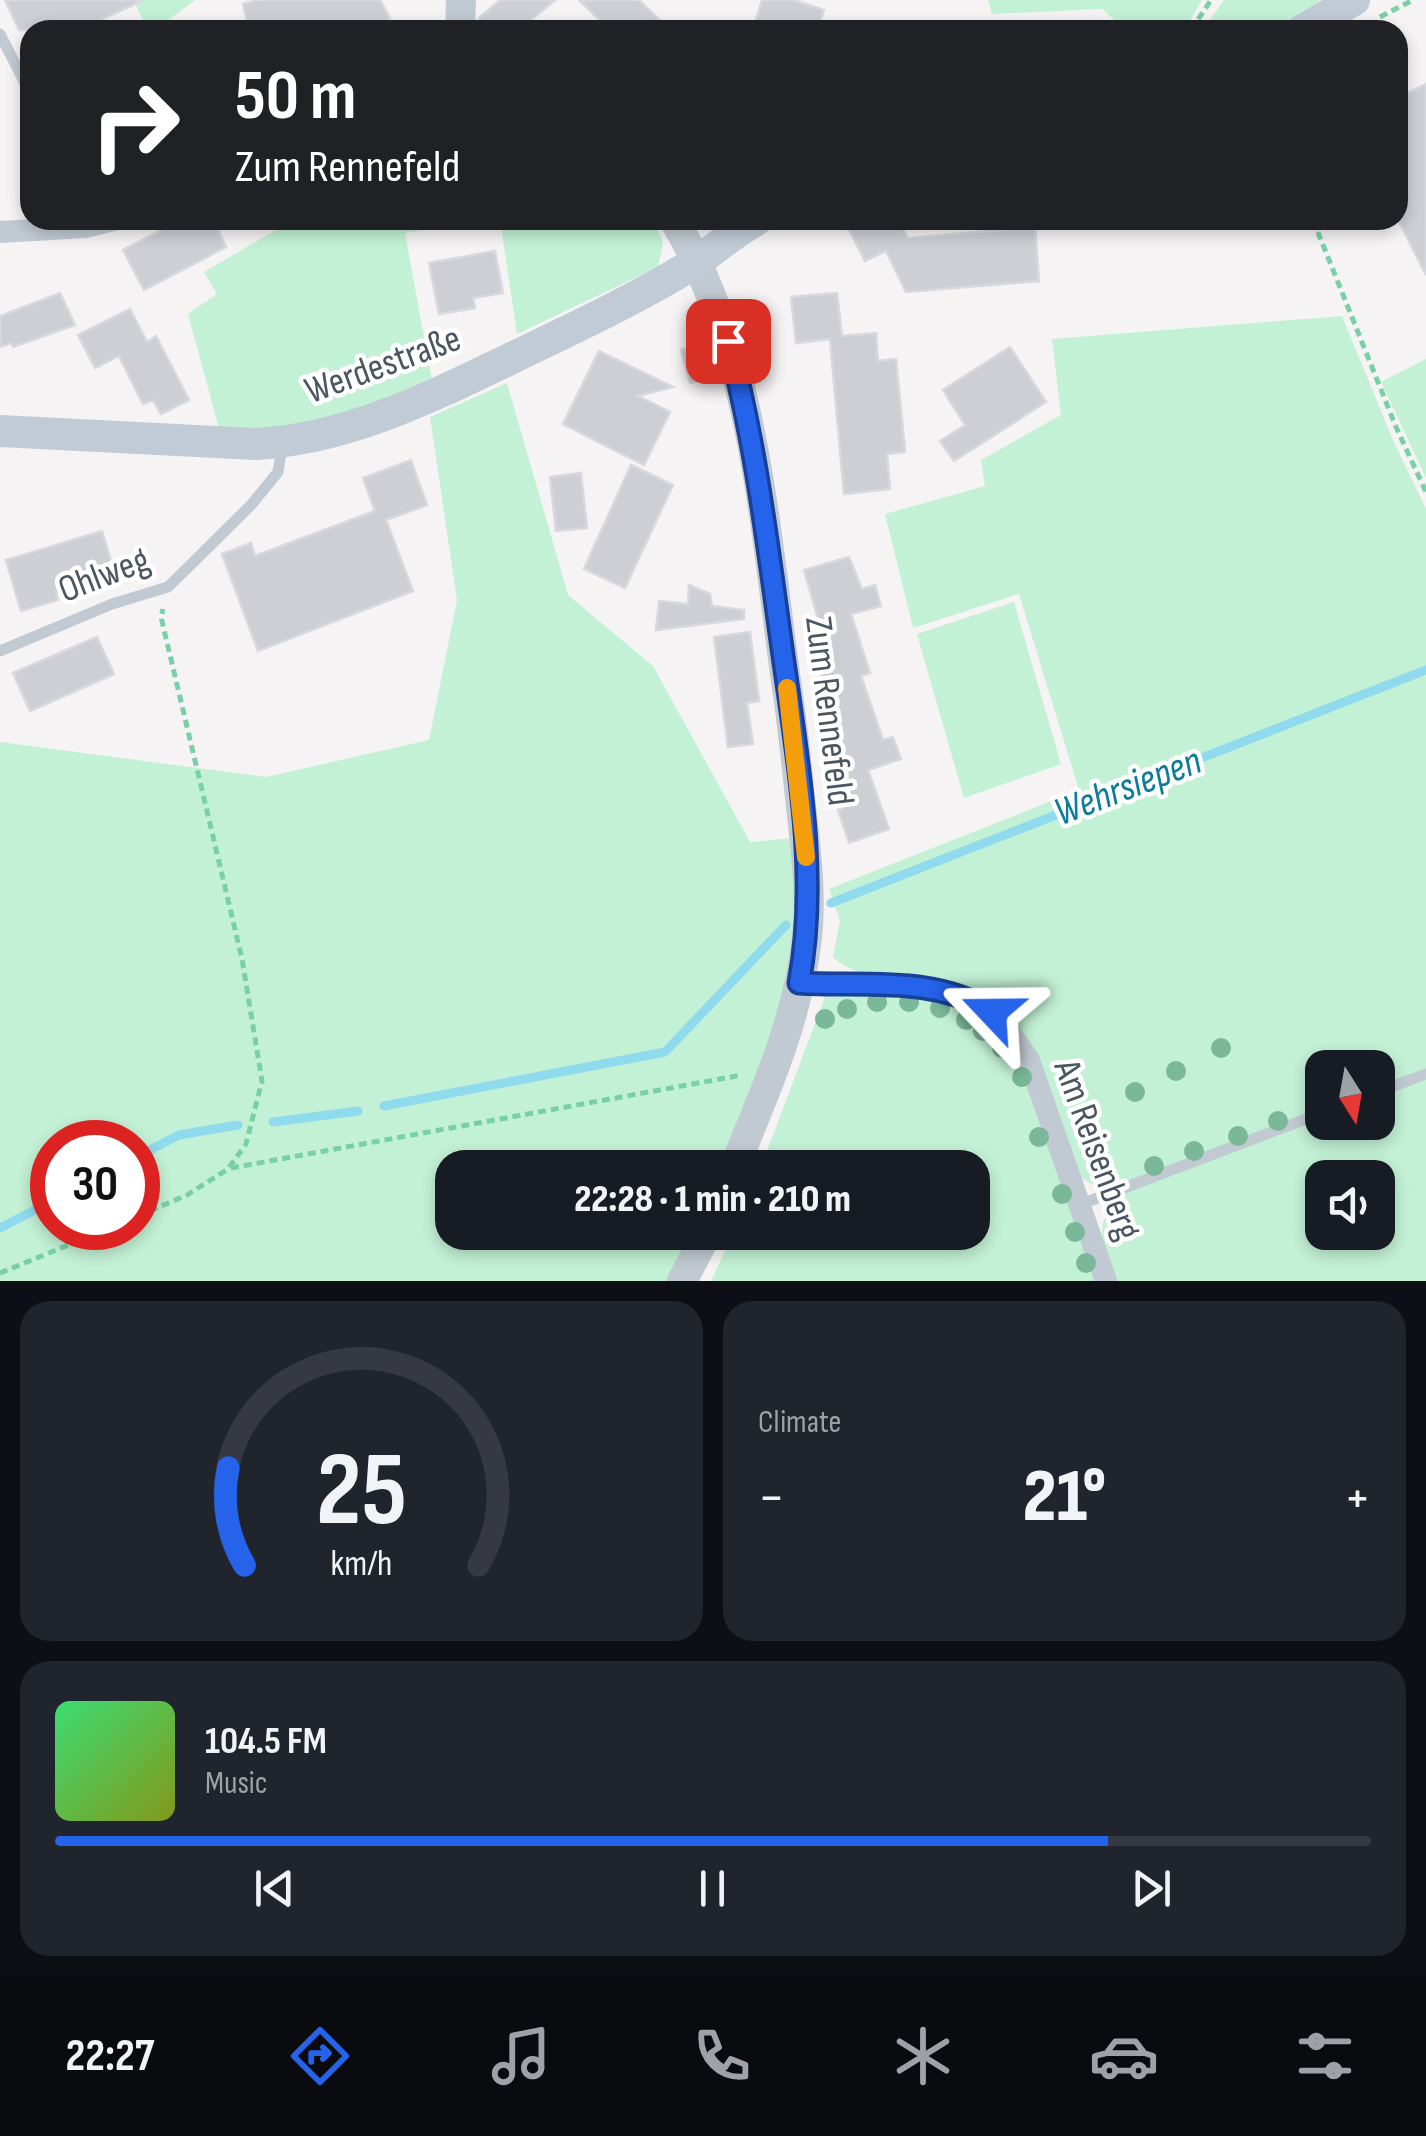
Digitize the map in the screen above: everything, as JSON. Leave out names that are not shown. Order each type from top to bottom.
[{"type":"main road","points":[[1334,20],[1362,11]]},
{"type":"main road","name":"Werdestraße","points":[[0,431],[283,442],[357,425],[421,402],[628,302],[742,230]]},
{"type":"street","name":"Zum Rennefeld","points":[[680,230],[721,318],[734,363],[764,520],[792,723],[808,881],[806,945],[788,1032],[741,1150]]},
{"type":"street","name":"Am Reisenberg","points":[[799,983],[884,984],[941,990],[975,1001],[992,1012],[1017,1038],[1028,1060],[1106,1281]]},
{"type":"street","points":[[682,1281],[698,1250]]},
{"type":"lane","points":[[0,34],[20,73]]},
{"type":"lane","name":"Ohlweg","points":[[0,651],[112,604],[168,587],[252,505],[278,472],[283,442]]},
{"type":"lane","points":[[1395,1086],[1426,1074]]},
{"type":"lane","points":[[1078,1205],[1305,1119]]},
{"type":"path","points":[[1362,11],[1413,0]]},
{"type":"path","points":[[1317,230],[1376,380],[1426,492]]},
{"type":"path","points":[[160,1207],[228,1169],[246,1144],[258,1102],[261,1061],[242,959],[161,617],[168,587]]},
{"type":"path","points":[[228,1169],[774,1069]]},
{"type":"path","points":[[0,1272],[55,1250]]},
{"type":"green space","points":[[133,0],[195,0],[168,20],[143,20]]},
{"type":"green space","points":[[988,0],[1202,0],[1190,20],[1115,20],[1102,9],[992,14]]},
{"type":"green space","points":[[1224,0],[1321,0],[1293,20],[1210,20]]},
{"type":"green space","points":[[276,230],[423,230],[405,233],[432,381],[333,422],[220,432],[188,314],[217,294],[204,272]]},
{"type":"green space","points":[[501,230],[658,230],[663,242],[658,267],[517,334]]},
{"type":"green space","points":[[1342,316],[1426,509],[1426,1281],[1116,1281],[1104,1249],[1102,1230],[1117,1200],[1109,1184],[1093,1185],[1077,1175],[998,1008],[887,983],[833,957],[840,921],[829,889],[1079,790],[1019,594],[913,628],[885,514],[985,486],[981,460],[1061,415],[1052,339]]},
{"type":"green space","points":[[1426,359],[1426,478],[1381,382]]},
{"type":"green space","points":[[507,383],[568,595],[653,666],[750,842],[795,838],[794,929],[782,1007],[727,1150],[435,1150],[435,1250],[683,1250],[671,1277],[668,1281],[0,1281],[0,742],[266,777],[429,740],[457,600],[430,417]]},
{"type":"green space","points":[[1014,602],[1061,764],[964,798],[917,634]]},
{"type":"green space","points":[[868,995],[935,1001],[969,1013],[1001,1039],[1019,1059],[1095,1281],[711,1281],[725,1250],[990,1250],[990,1150],[767,1150],[825,997]]},
{"type":"building","points":[[5,0],[144,0],[100,20],[20,20],[19,30]]},
{"type":"building","points":[[258,0],[380,0],[390,18],[247,20],[243,4]]},
{"type":"building","points":[[500,0],[555,0],[531,20],[479,18]]},
{"type":"building","points":[[579,0],[639,0],[660,20],[600,20]]},
{"type":"building","points":[[762,0],[794,0],[824,10],[820,20],[756,20]]},
{"type":"building","points":[[1426,84],[1426,275],[1403,230],[1408,230],[1408,93]]},
{"type":"building","points":[[162,230],[218,230],[226,247],[144,290],[123,250]]},
{"type":"building","points":[[849,230],[904,230],[908,238],[1035,230],[1039,281],[906,292],[886,251],[865,261]]},
{"type":"building","points":[[495,251],[503,293],[473,298],[475,308],[439,314],[429,263]]},
{"type":"building","points":[[60,293],[75,325],[13,347],[11,343],[0,347],[0,316]]},
{"type":"building","points":[[837,293],[842,336],[876,333],[878,361],[896,359],[905,452],[887,454],[890,489],[844,494],[830,339],[796,343],[791,297]]},
{"type":"building","points":[[130,309],[147,342],[156,336],[189,400],[161,414],[153,400],[143,404],[119,356],[95,368],[78,335]]},
{"type":"building","points":[[708,343],[717,376],[690,383],[681,350]]},
{"type":"building","points":[[1010,347],[1046,402],[954,461],[940,441],[965,425],[943,390]]},
{"type":"building","points":[[599,351],[673,387],[638,396],[670,412],[644,465],[563,424]]},
{"type":"building","points":[[411,460],[427,505],[386,520],[413,591],[258,651],[222,554],[251,543],[255,556],[375,511],[363,478]]},
{"type":"building","points":[[631,465],[673,485],[625,588],[584,569]]},
{"type":"building","points":[[581,473],[587,528],[556,531],[550,477]]},
{"type":"building","points":[[102,531],[115,574],[56,592],[58,600],[21,611],[6,560]]},
{"type":"building","points":[[849,557],[862,589],[875,585],[881,606],[851,614],[870,673],[861,676],[883,740],[893,737],[901,759],[868,770],[889,829],[849,843],[837,794],[852,789],[818,689],[825,687],[813,650],[826,646],[804,570]]},
{"type":"building","points":[[689,585],[710,594],[712,606],[744,610],[744,619],[656,630],[659,601],[688,604]]},
{"type":"building","points":[[750,632],[759,701],[747,703],[753,744],[728,747],[714,637]]},
{"type":"building","points":[[97,637],[114,674],[30,711],[13,673]]},
{"type":"waterway","name":"Wehrsiepen","points":[[831,903],[1426,670]]},
{"type":"waterway","name":"Wehrsiepen","points":[[384,1106],[665,1052],[786,925]]},
{"type":"waterway","name":"Wehrsiepen","points":[[273,1122],[358,1111]]},
{"type":"waterway","name":"Wehrsiepen","points":[[160,1145],[179,1135],[238,1125]]},
{"type":"waterway","name":"Wehrsiepen","points":[[0,1228],[30,1212]]},
{"type":"slow traffic","points":[[787,688],[806,857]]},
{"type":"route","points":[[728,341],[764,520],[792,723],[809,892],[799,983],[884,984],[941,990],[975,1001],[992,1012]]}]
